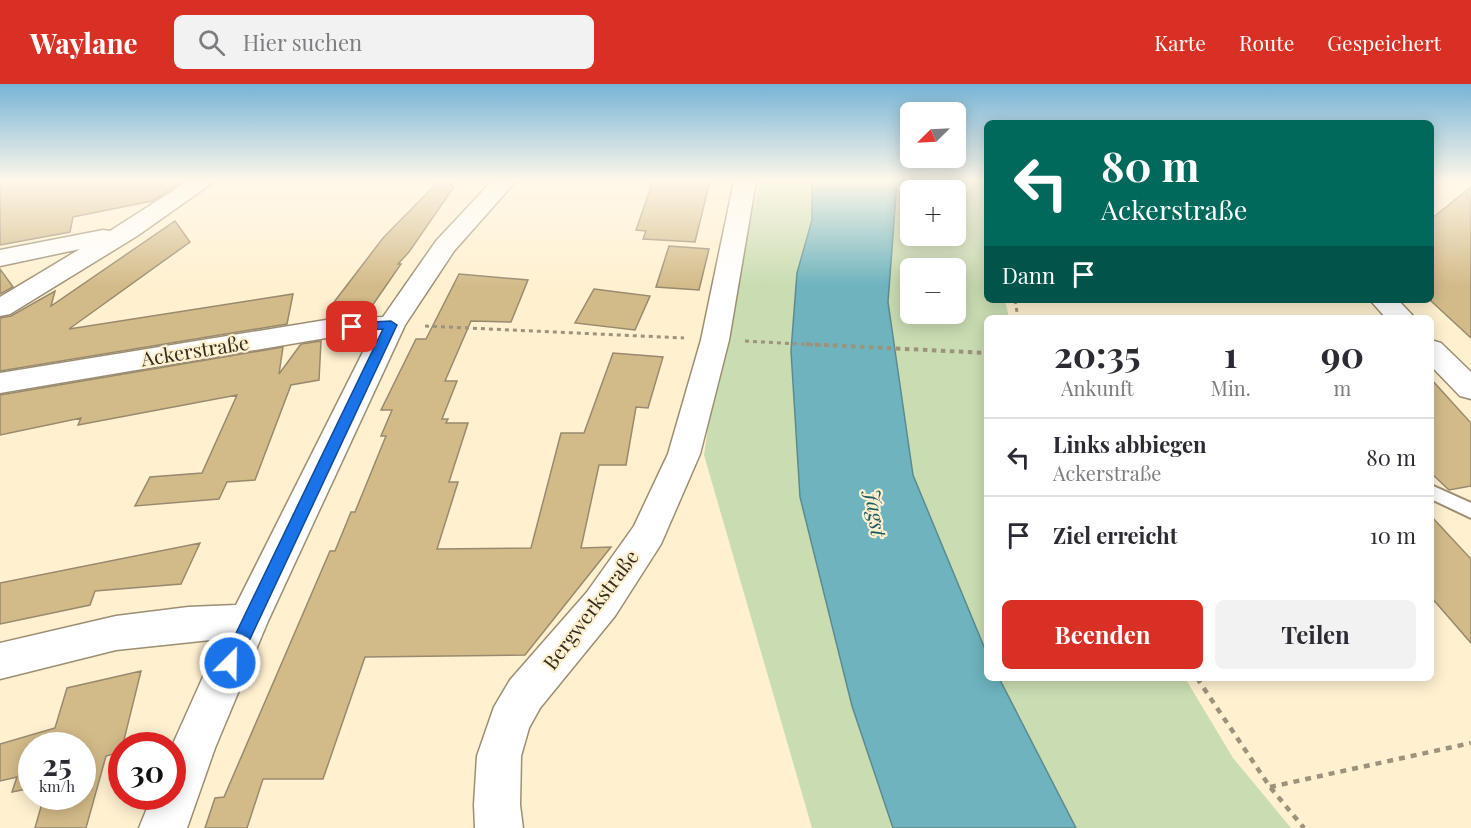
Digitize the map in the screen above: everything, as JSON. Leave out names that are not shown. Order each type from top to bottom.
[{"type":"street","points":[[0,308],[152,216]]},
{"type":"street","points":[[163,828],[193,748],[248,621],[391,325],[445,246],[473,216]]},
{"type":"street","name":"Bergwerkstraße","points":[[499,828],[497,805],[499,756],[509,722],[525,694],[601,604],[648,534],[684,454],[715,340],[739,216]]},
{"type":"street","points":[[0,258],[128,231]]},
{"type":"street","points":[[1386,303],[1398,315]]},
{"type":"street","name":"Ackerstraße","points":[[0,383],[332,328],[391,325]]},
{"type":"street","points":[[1434,352],[1471,390]]},
{"type":"street","points":[[0,660],[116,633],[189,624],[248,621]]},
{"type":"lane","points":[[1434,492],[1471,511]]},
{"type":"path","points":[[391,325],[715,340]]},
{"type":"path","points":[[747,341],[984,353]]},
{"type":"path","points":[[1199,681],[1270,787],[1304,828]]},
{"type":"path","points":[[1270,787],[1471,743]]},
{"type":"green space","points":[[751,216],[812,216],[797,273],[852,706],[893,828],[812,828],[704,455],[717,366]]},
{"type":"green space","points":[[894,216],[900,216],[900,246],[966,246],[966,216],[984,216],[984,303],[1006,303],[1008,315],[984,315],[984,647],[913,476],[888,302]]},
{"type":"green space","points":[[1001,681],[1187,681],[1233,758],[1291,828],[1076,828]]},
{"type":"water","name":"Jagst","points":[[812,216],[894,216],[888,302],[913,475],[984,647],[984,681],[1001,681],[1076,828],[893,828],[852,706],[800,497],[791,351],[797,273]]},
{"type":"building","points":[[0,216],[79,216],[73,217],[70,232],[0,245]]},
{"type":"building","points":[[405,216],[434,216],[398,264],[401,264],[372,306],[359,306],[350,316],[336,317],[328,310],[383,238]]},
{"type":"building","points":[[641,216],[701,216],[695,242],[643,239],[646,231],[636,230]]},
{"type":"building","points":[[1471,216],[1471,338],[1433,303],[1434,217]]},
{"type":"building","points":[[175,221],[190,242],[69,329],[293,294],[287,324],[0,371],[0,318],[11,316],[55,291],[51,306]]},
{"type":"building","points":[[669,246],[709,249],[699,290],[656,287]]},
{"type":"building","points":[[0,269],[13,287],[0,294]]},
{"type":"building","points":[[459,274],[528,280],[511,322],[471,321],[445,381],[457,381],[442,419],[448,419],[446,423],[468,423],[449,482],[458,482],[437,549],[531,548],[561,433],[584,433],[613,353],[663,357],[648,408],[636,407],[626,465],[599,465],[581,548],[611,547],[525,655],[365,657],[323,779],[263,779],[247,828],[205,828],[215,798],[224,797],[330,551],[335,551],[351,512],[355,512],[386,436],[381,436],[392,410],[381,410],[416,339],[426,339]]},
{"type":"building","points":[[594,289],[650,296],[635,330],[575,323]]},
{"type":"building","points":[[321,341],[319,380],[291,385],[255,480],[227,482],[219,499],[135,506],[150,477],[202,473],[237,395],[78,425],[81,418],[0,435],[0,395],[283,347],[279,374],[301,344]]},
{"type":"building","points":[[1434,382],[1471,423],[1471,486],[1449,490],[1434,476]]},
{"type":"building","points":[[1434,519],[1471,559],[1471,643],[1434,600]]},
{"type":"building","points":[[200,543],[181,584],[95,591],[90,605],[0,624],[0,583]]},
{"type":"building","points":[[141,671],[126,732],[108,732],[108,755],[96,792],[96,732],[41,732],[55,728],[67,688]]},
{"type":"building","points":[[18,739],[18,791],[12,792],[17,777],[0,781],[0,744]]},
{"type":"building","points":[[40,810],[91,810],[86,828],[35,828]]},
{"type":"route","points":[[230,663],[248,621],[391,325],[352,327]]}]
